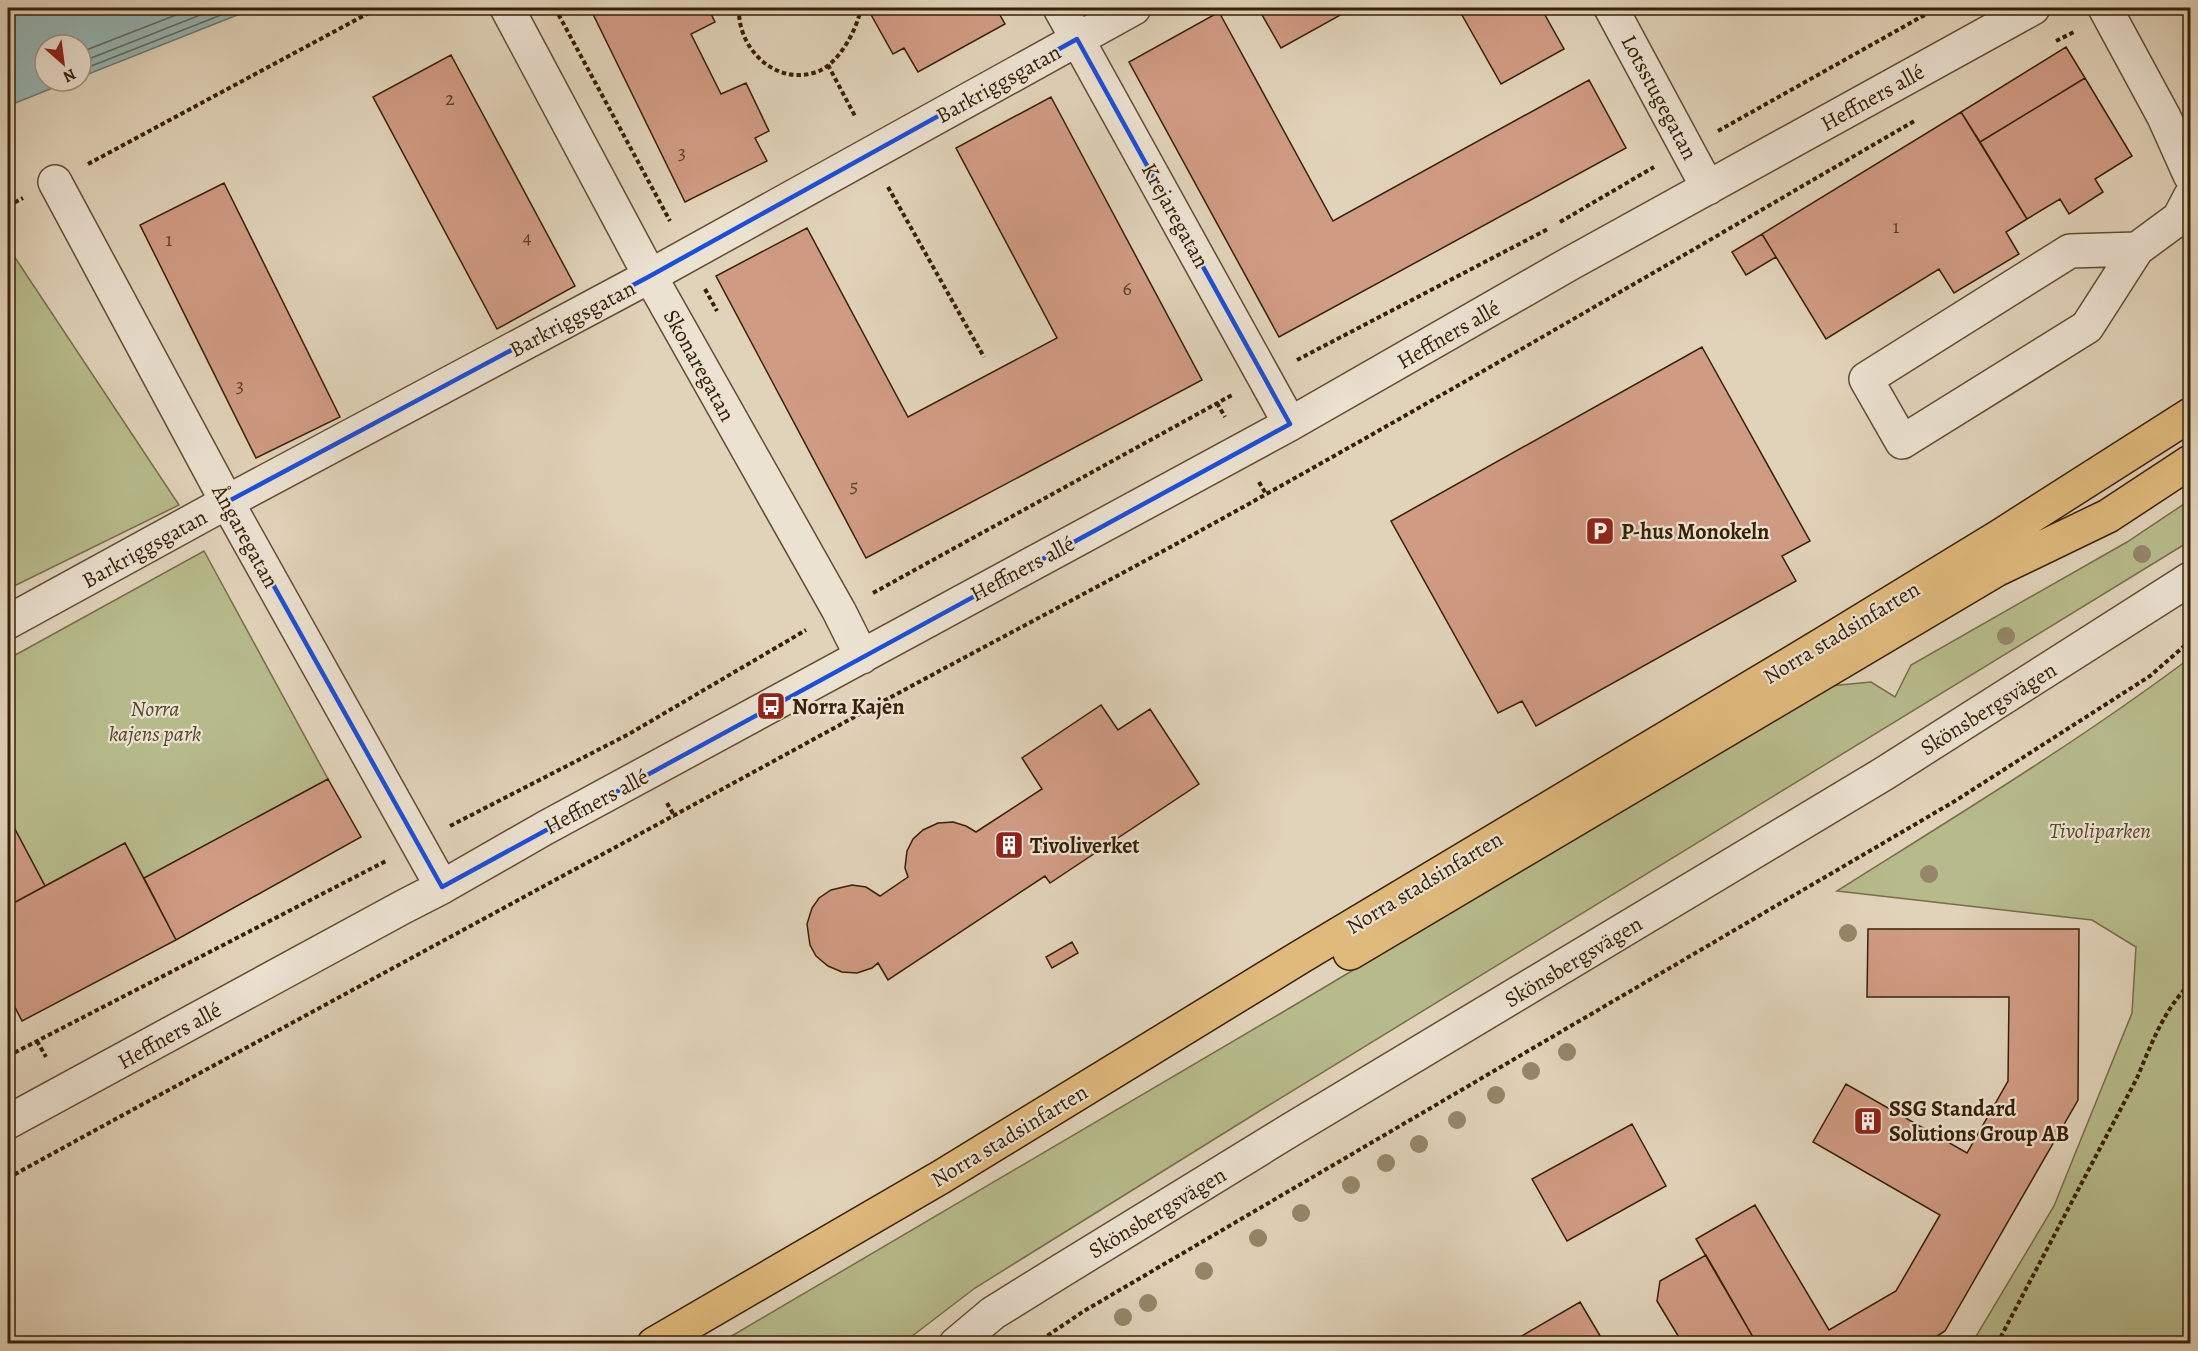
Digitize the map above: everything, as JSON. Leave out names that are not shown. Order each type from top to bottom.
[{"type":"main road","name":"Norra stadsinfarten","points":[[654,1344],[951,1170],[1302,956],[1825,643],[2190,415]]},
{"type":"main road","name":"Norra stadsinfarten","points":[[697,1344],[1996,570],[2108,516],[2190,462]]},
{"type":"street","name":"Skonaregatan","points":[[507,8],[650,276],[839,611],[862,657]]},
{"type":"street","name":"Krejaregatan","points":[[1060,8],[1266,376],[1290,424]]},
{"type":"street","name":"Barkriggsgatan","points":[[8,622],[650,276],[1134,8]]},
{"type":"street","name":"Lotsstugegatan","points":[[1611,8],[1708,188]]},
{"type":"street","name":"Heffners allé","points":[[10,1115],[442,887],[545,828],[1290,424],[2033,8]]},
{"type":"street","points":[[2107,11],[2164,117],[2190,175]]},
{"type":"street","name":"Ångaregatan","points":[[55,182],[227,502],[442,887]]},
{"type":"street","points":[[2137,249],[2070,251],[1866,380],[1902,442],[2087,327],[2137,249],[2179,218],[2190,197]]},
{"type":"street","name":"Skönsbergsvägen","points":[[956,1344],[993,1313],[1059,1272],[1292,1129],[1885,773],[2190,579]]},
{"type":"path","points":[[8,206],[378,8]]},
{"type":"path","points":[[739,8],[738,21],[751,50],[767,65],[794,74],[810,74],[828,65],[850,39],[861,8]]},
{"type":"path","points":[[8,1056],[629,734],[839,611],[1266,376],[1552,227],[1687,148],[1937,8]]},
{"type":"path","points":[[2046,46],[2107,11]]},
{"type":"path","points":[[828,65],[857,120]]},
{"type":"path","points":[[8,1178],[427,948],[675,817],[834,728],[1266,495],[1924,115]]},
{"type":"path","points":[[886,183],[984,357]]},
{"type":"path","points":[[1035,1344],[1084,1311],[1956,801],[2150,676],[2190,641]]},
{"type":"path","points":[[1997,1344],[2138,1078],[2154,1036],[2178,995],[2190,984]]},
{"type":"path","points":[[37,1041],[46,1059]]},
{"type":"highlighted area","points":[[1077,39],[1290,424],[442,887],[227,502],[650,276]]},
{"type":"green space","points":[[8,247],[179,505],[8,589]]},
{"type":"green space","points":[[2190,500],[2190,541],[975,1288],[903,1343],[718,1344],[1283,1012],[1829,686],[1871,682],[1895,697],[1911,665],[2127,542]]},
{"type":"green space","name":"Norra kajens park","points":[[204,551],[328,779],[144,878],[125,843],[45,886],[8,816],[8,659]]},
{"type":"green space","name":"Tivoliparken","points":[[2190,658],[2190,1343],[1972,1343],[2054,1206],[2132,1013],[2136,947],[2092,920],[1837,891],[2060,749]]},
{"type":"water","points":[[8,8],[255,8],[93,72],[93,33],[33,33],[33,93],[40,93],[8,106]]},
{"type":"building","points":[[590,8],[708,8],[715,22],[691,34],[721,94],[746,83],[769,131],[755,138],[767,161],[685,202]]},
{"type":"building","points":[[875,8],[996,8],[1005,24],[918,72],[904,48],[893,54],[869,11]]},
{"type":"building","points":[[1258,8],[1353,8],[1281,48]]},
{"type":"building","points":[[1458,8],[1541,8],[1564,49],[1501,84]]},
{"type":"building","points":[[1219,12],[1333,221],[1589,80],[1626,148],[1279,337],[1129,62]]},
{"type":"building","points":[[2066,47],[2085,78],[1980,142],[1961,112]]},
{"type":"building","points":[[451,55],[575,286],[497,329],[373,97]]},
{"type":"building","points":[[2085,78],[2132,156],[2095,179],[2103,192],[2069,214],[2060,199],[2027,219],[1980,142]]},
{"type":"building","points":[[1051,97],[1202,380],[866,558],[716,276],[807,228],[908,417],[1057,338],[956,148]]},
{"type":"building","points":[[1961,112],[2027,219],[2006,232],[2019,254],[1954,293],[1939,269],[1826,339],[1762,234]]},
{"type":"building","points":[[224,183],[340,417],[256,458],[140,225]]},
{"type":"building","points":[[1762,234],[1776,257],[1746,275],[1732,252]]},
{"type":"building","name":"P-hus Monokeln","points":[[1702,347],[1810,541],[1782,556],[1796,581],[1536,726],[1522,701],[1498,713],[1391,521]]},
{"type":"building","name":"Tivoliverket","points":[[1101,705],[1118,730],[1150,709],[1199,784],[1050,883],[1045,876],[888,980],[878,963],[872,968],[857,973],[842,972],[828,966],[816,956],[810,945],[807,924],[812,908],[819,898],[831,890],[852,885],[866,887],[880,896],[908,877],[905,868],[907,851],[913,839],[923,830],[938,823],[953,822],[976,832],[1042,789],[1022,758]]},
{"type":"building","points":[[328,779],[361,837],[176,940],[144,878]]},
{"type":"building","points":[[8,816],[45,886],[8,906]]},
{"type":"building","points":[[125,843],[176,940],[22,1021],[8,994],[8,906]]},
{"type":"building","name":"SSG Standard Solutions Group AB","points":[[1868,929],[2079,929],[2078,1100],[1945,1331],[1925,1344],[1757,1344],[1696,1239],[1755,1205],[1829,1330],[1896,1291],[1940,1215],[1813,1142],[1846,1084],[1967,1153],[2008,1081],[2009,997],[1867,997]]},
{"type":"building","points":[[1072,942],[1078,953],[1052,968],[1046,957]]},
{"type":"building","points":[[1632,1124],[1666,1186],[1567,1241],[1532,1179]]},
{"type":"building","points":[[1706,1255],[1757,1344],[1683,1344],[1657,1301],[1660,1281]]},
{"type":"building","points":[[1580,1302],[1605,1344],[1524,1344],[1520,1337]]},
{"type":"place","name":"P-hus Monokeln","points":[[1600,531]]},
{"type":"place","name":"Norra Kajen","points":[[771,706]]},
{"type":"place","name":"Tivoliverket","points":[[1009,845]]},
{"type":"place","name":"SSG Standard Solutions Group AB","points":[[1868,1121]]}]
